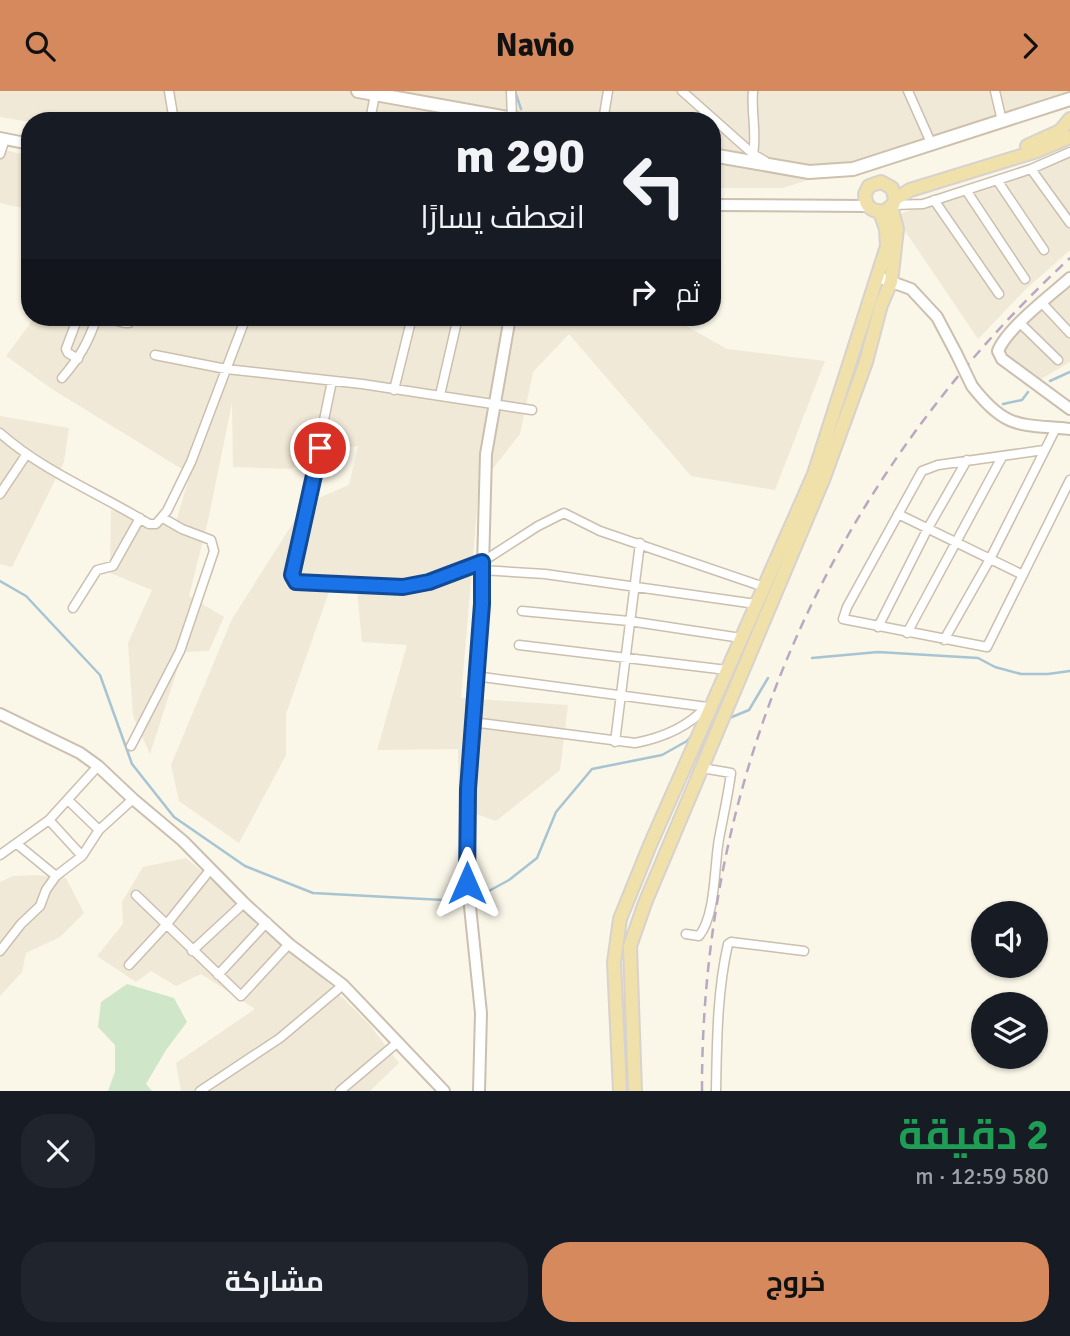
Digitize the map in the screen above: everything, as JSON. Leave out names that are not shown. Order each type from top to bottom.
[{"type":"main road","points":[[358,91],[425,97],[487,112]]},
{"type":"main road","points":[[721,157],[819,173],[853,169],[1070,99]]},
{"type":"main road","points":[[890,205],[866,200],[873,184],[907,184],[1036,143],[1060,131],[1070,119]]},
{"type":"main road","points":[[890,205],[909,190],[1037,151],[1070,137]]},
{"type":"main road","points":[[621,1091],[614,962],[620,919],[708,708],[814,474],[887,246],[890,186]]},
{"type":"main road","points":[[635,1091],[630,946],[645,903],[823,479],[866,362],[881,305],[891,282],[897,229],[890,205]]},
{"type":"street","points":[[169,91],[173,112]]},
{"type":"street","points":[[511,91],[512,112]]},
{"type":"street","points":[[604,112],[608,91]]},
{"type":"street","points":[[682,91],[706,112]]},
{"type":"street","points":[[753,91],[753,154]]},
{"type":"street","points":[[908,91],[932,145]]},
{"type":"street","points":[[995,91],[1002,121]]},
{"type":"street","points":[[372,112],[375,94]]},
{"type":"street","points":[[721,126],[753,154],[775,166]]},
{"type":"street","points":[[0,154],[2,139],[21,142]]},
{"type":"street","points":[[890,205],[934,201],[1068,156]]},
{"type":"street","points":[[1031,169],[1070,223]]},
{"type":"street","points":[[997,180],[1044,250]]},
{"type":"street","points":[[966,190],[1025,279]]},
{"type":"street","points":[[721,205],[823,205],[866,200]]},
{"type":"street","points":[[934,201],[999,294]]},
{"type":"street","points":[[878,277],[911,289],[937,317],[972,386],[988,405],[1006,418],[1033,428],[1070,429]]},
{"type":"street","points":[[1070,279],[1000,346],[1000,356],[1070,409]]},
{"type":"street","points":[[1042,303],[1070,333]]},
{"type":"street","points":[[1021,324],[1058,360]]},
{"type":"street","points":[[75,326],[66,349],[78,359]]},
{"type":"street","points":[[62,378],[88,344],[95,326]]},
{"type":"street","points":[[1,437],[26,455],[153,525],[163,518],[191,462],[243,326]]},
{"type":"street","points":[[394,390],[410,326]]},
{"type":"street","points":[[440,395],[456,326]]},
{"type":"street","points":[[479,1091],[481,1013],[469,914],[468,801],[482,604],[486,454],[508,326]]},
{"type":"street","points":[[155,355],[226,369],[332,380],[493,402],[532,410]]},
{"type":"street","points":[[332,380],[293,580],[337,586],[403,587],[429,582],[482,566],[538,526],[562,513],[600,531],[764,587]]},
{"type":"street","points":[[944,640],[990,559],[1056,428]]},
{"type":"street","points":[[1044,450],[967,460],[922,471],[843,616],[845,621],[989,646],[1070,480]]},
{"type":"street","points":[[0,494],[26,455]]},
{"type":"street","points":[[907,633],[1002,457]]},
{"type":"street","points":[[878,627],[928,528],[967,460]]},
{"type":"street","points":[[898,514],[1023,575]]},
{"type":"street","points":[[131,746],[180,650],[214,551],[211,540],[163,518]]},
{"type":"street","points":[[73,608],[97,569],[113,566],[140,519]]},
{"type":"street","points":[[615,742],[640,543]]},
{"type":"street","points":[[482,566],[756,604]]},
{"type":"street","points":[[522,611],[629,621],[741,638]]},
{"type":"street","points":[[519,645],[727,670]]},
{"type":"street","points":[[475,676],[708,708]]},
{"type":"street","points":[[472,722],[635,743],[660,737],[692,721],[708,708]]},
{"type":"street","points":[[0,714],[80,753],[98,766],[183,841],[289,944],[344,985],[444,1091]]},
{"type":"street","points":[[0,855],[49,820],[98,766]]},
{"type":"street","points":[[686,934],[699,936],[709,912],[732,773],[702,768]]},
{"type":"street","points":[[0,951],[16,930],[37,910],[47,887],[56,876],[82,856],[99,830],[133,799]]},
{"type":"street","points":[[69,801],[99,830]]},
{"type":"street","points":[[49,820],[82,856]]},
{"type":"street","points":[[17,844],[56,876]]},
{"type":"street","points":[[129,965],[166,925],[210,870]]},
{"type":"street","points":[[136,895],[242,996],[289,944]]},
{"type":"street","points":[[192,951],[244,903]]},
{"type":"street","points":[[218,975],[267,922]]},
{"type":"street","points":[[716,1091],[720,1000],[728,944],[731,942],[804,951]]},
{"type":"street","points":[[200,1091],[280,1038],[344,985]]},
{"type":"street","points":[[340,1091],[398,1042]]},
{"type":"shaded area","points":[[0,91],[1070,91],[1070,95],[783,188],[721,188],[721,112],[21,112],[21,120],[0,117]]},
{"type":"shaded area","points":[[0,149],[21,154],[21,208],[0,203]]},
{"type":"shaded area","points":[[1070,149],[1070,250],[1025,290],[978,339],[895,216]]},
{"type":"shaded area","points":[[1070,285],[1070,362],[1029,386],[990,354]]},
{"type":"shaded area","points":[[28,326],[686,326],[727,349],[825,361],[775,490],[691,476],[569,334],[533,372],[520,434],[479,486],[461,698],[568,705],[560,770],[496,821],[459,808],[458,749],[377,750],[407,645],[362,642],[357,590],[329,592],[286,714],[286,755],[239,843],[179,801],[171,765],[232,619],[305,504],[349,485],[358,446],[326,451],[291,469],[233,467],[232,403],[209,516],[189,596],[224,617],[209,651],[183,652],[150,754],[133,716],[128,643],[152,590],[110,573],[111,510],[175,525],[190,474],[52,389],[6,356]]},
{"type":"shaded area","points":[[0,416],[69,428],[64,462],[12,567],[0,564]]},
{"type":"shaded area","points":[[186,858],[282,937],[369,1024],[399,1063],[370,1091],[181,1091],[176,1063],[255,1009],[201,974],[176,986],[151,971],[136,982],[97,956],[123,924],[122,902],[143,867]]},
{"type":"shaded area","points":[[13,876],[66,878],[84,913],[60,937],[26,953],[22,972],[0,996],[0,882]]},
{"type":"green space","points":[[127,984],[174,998],[187,1022],[146,1084],[152,1091],[108,1091],[115,1072],[115,1045],[98,1027],[101,1002]]},
{"type":"waterway","points":[[515,91],[521,109]]},
{"type":"waterway","points":[[1050,381],[1070,372]]},
{"type":"waterway","points":[[1003,404],[1022,400],[1028,392]]},
{"type":"waterway","points":[[0,581],[26,596],[100,675],[132,764],[174,817],[245,866],[313,893],[443,900],[465,896]]},
{"type":"waterway","points":[[812,658],[878,652],[978,658],[995,667],[1021,674],[1070,671]]},
{"type":"waterway","points":[[727,719],[749,710],[768,678]]},
{"type":"waterway","points":[[472,894],[487,892],[509,880],[537,858],[556,812],[592,769],[662,755],[687,741],[693,734]]},
{"type":"railway","points":[[702,1091],[708,972],[726,856],[756,743],[797,635],[850,532],[913,435],[986,343],[1070,258]]},
{"type":"route","points":[[320,448],[292,575],[296,582],[403,587],[429,582],[482,562],[482,604],[468,789],[467,883]]}]
